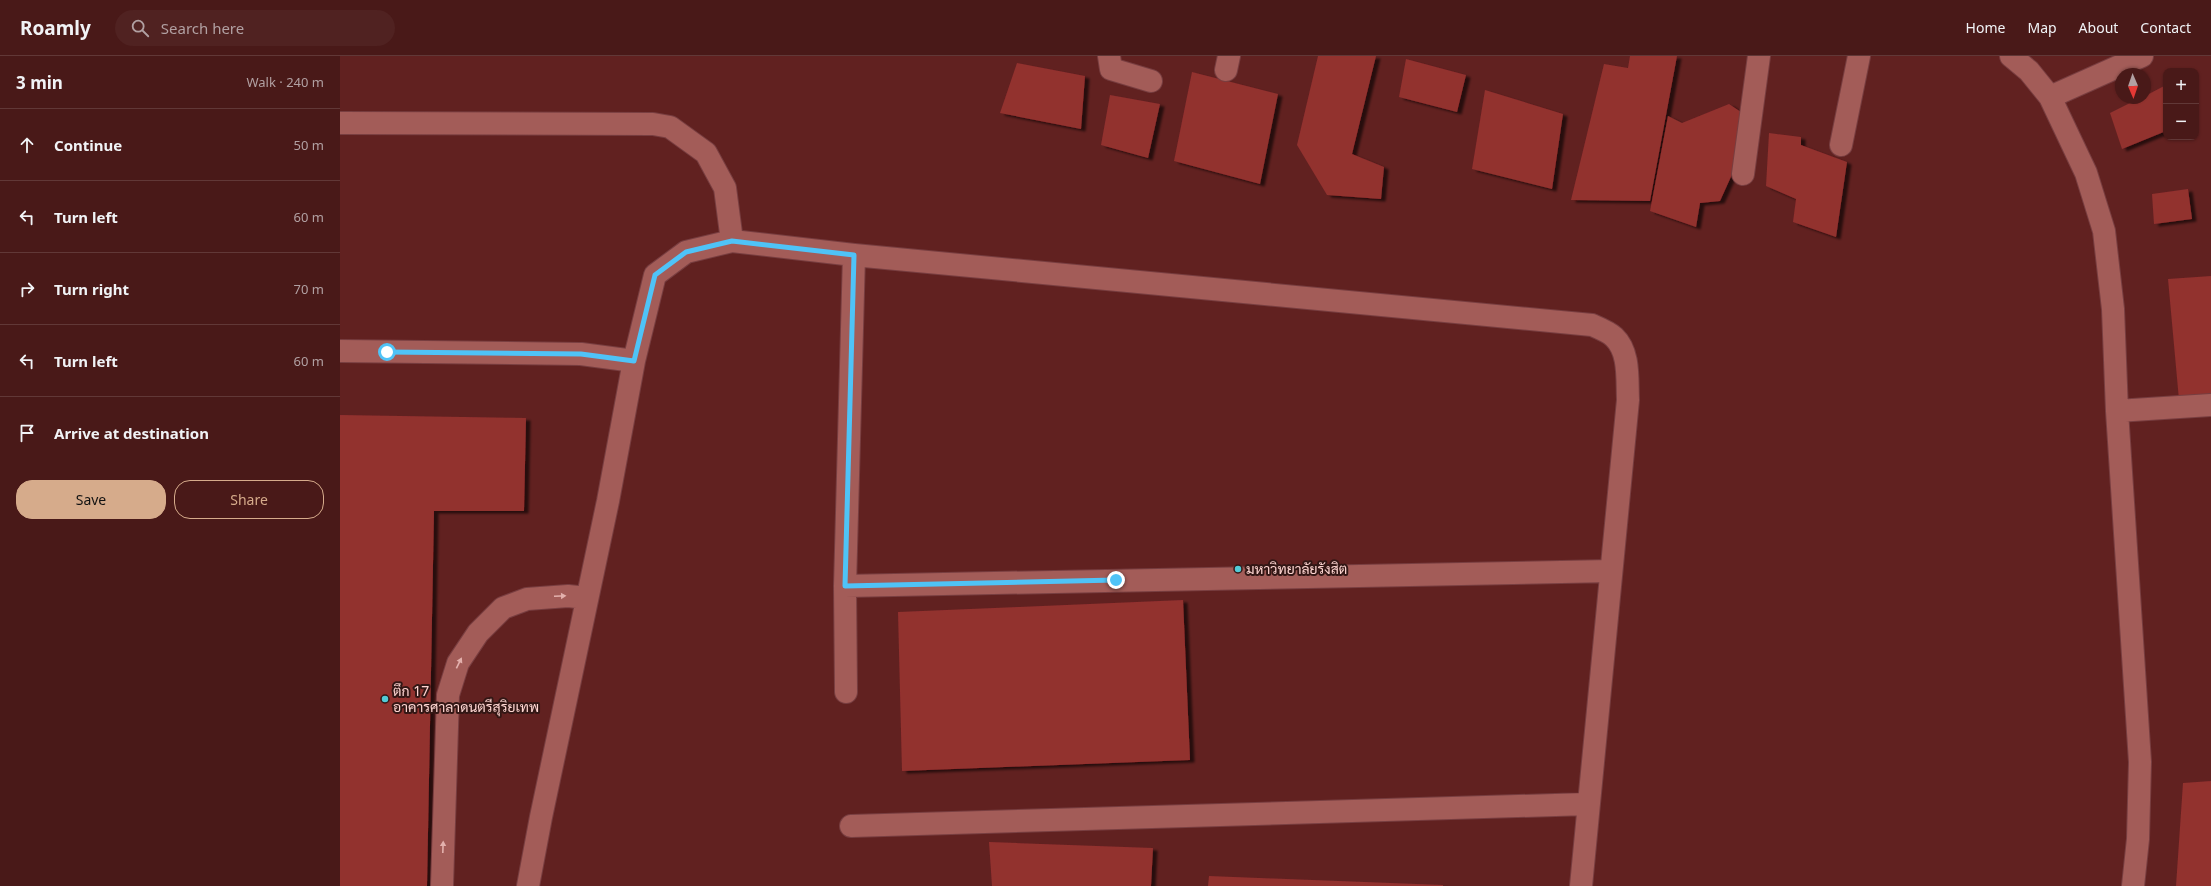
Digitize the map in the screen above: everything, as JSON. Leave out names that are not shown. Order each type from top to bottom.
[{"type":"street","points":[[1109,56],[1111,69],[1151,81]]},
{"type":"street","points":[[1743,174],[1759,56]]},
{"type":"street","points":[[1841,145],[1859,56]]},
{"type":"street","points":[[2011,56],[2029,70],[2050,97],[2086,173],[2104,231],[2113,310],[2117,411],[2140,762],[2138,838],[2133,886]]},
{"type":"street","points":[[2050,97],[2142,56]]},
{"type":"street","points":[[340,123],[653,124],[670,127],[706,153],[722,182],[725,188],[732,241]]},
{"type":"street","points":[[528,886],[634,361],[655,275],[686,252],[732,241],[854,255],[1592,325],[1614,336],[1624,350],[1627,372],[1628,400],[1587,804],[1581,886]]},
{"type":"street","points":[[846,692],[845,586],[854,255]]},
{"type":"street","points":[[340,351],[581,354],[634,361]]},
{"type":"street","points":[[2117,411],[2211,405]]},
{"type":"street","points":[[845,586],[1611,570]]},
{"type":"street","points":[[442,886],[448,695],[458,663],[478,633],[503,608],[527,599],[568,596],[587,598]]},
{"type":"street","points":[[851,826],[1587,804]]},
{"type":"building","points":[[1318,56],[1376,56],[1352,154],[1384,167],[1381,199],[1327,195],[1297,145]]},
{"type":"building","points":[[1630,56],[1677,56],[1650,201],[1571,200],[1604,64],[1628,68]]},
{"type":"building","points":[[1406,59],[1466,75],[1457,112],[1399,97]]},
{"type":"building","points":[[1017,63],[1085,76],[1081,129],[1000,113]]},
{"type":"building","points":[[1192,72],[1278,94],[1260,184],[1174,161]]},
{"type":"building","points":[[2163,87],[2163,132],[2122,149],[2110,113],[2128,104],[2151,104],[2151,93]]},
{"type":"building","points":[[1485,90],[1563,114],[1552,189],[1472,169]]},
{"type":"building","points":[[1110,95],[1160,104],[1148,158],[1101,145]]},
{"type":"building","points":[[1729,104],[1744,114],[1734,170],[1720,201],[1700,203],[1696,227],[1650,211],[1668,116],[1682,123]]},
{"type":"building","points":[[1769,133],[1801,137],[1801,145],[1847,162],[1836,237],[1793,222],[1796,199],[1766,186]]},
{"type":"building","points":[[2188,189],[2192,219],[2154,224],[2152,194]]},
{"type":"building","points":[[2211,276],[2211,399],[2179,400],[2168,279]]},
{"type":"building","name":"ตึก 17 อาคารศาลาดนตรีสุริยเทพ","points":[[340,415],[526,418],[524,511],[434,511],[427,886],[340,886]]},
{"type":"building","points":[[1183,600],[1190,760],[902,771],[898,612]]},
{"type":"building","points":[[2211,781],[2211,886],[2176,886],[2183,783]]},
{"type":"building","points":[[989,842],[1153,848],[1151,886],[992,886]]},
{"type":"building","points":[[1209,876],[1443,885],[1443,886],[1208,886]]},
{"type":"place","name":"มหาวิทยาลัยรังสิต","points":[[1238,569]]},
{"type":"place","name":"ตึก 17 อาคารศาลาดนตรีสุริยเทพ","points":[[385,699]]},
{"type":"route","points":[[387,352],[581,354],[634,361],[655,275],[686,252],[732,241],[765,246],[854,255],[845,586],[1116,580]]}]
